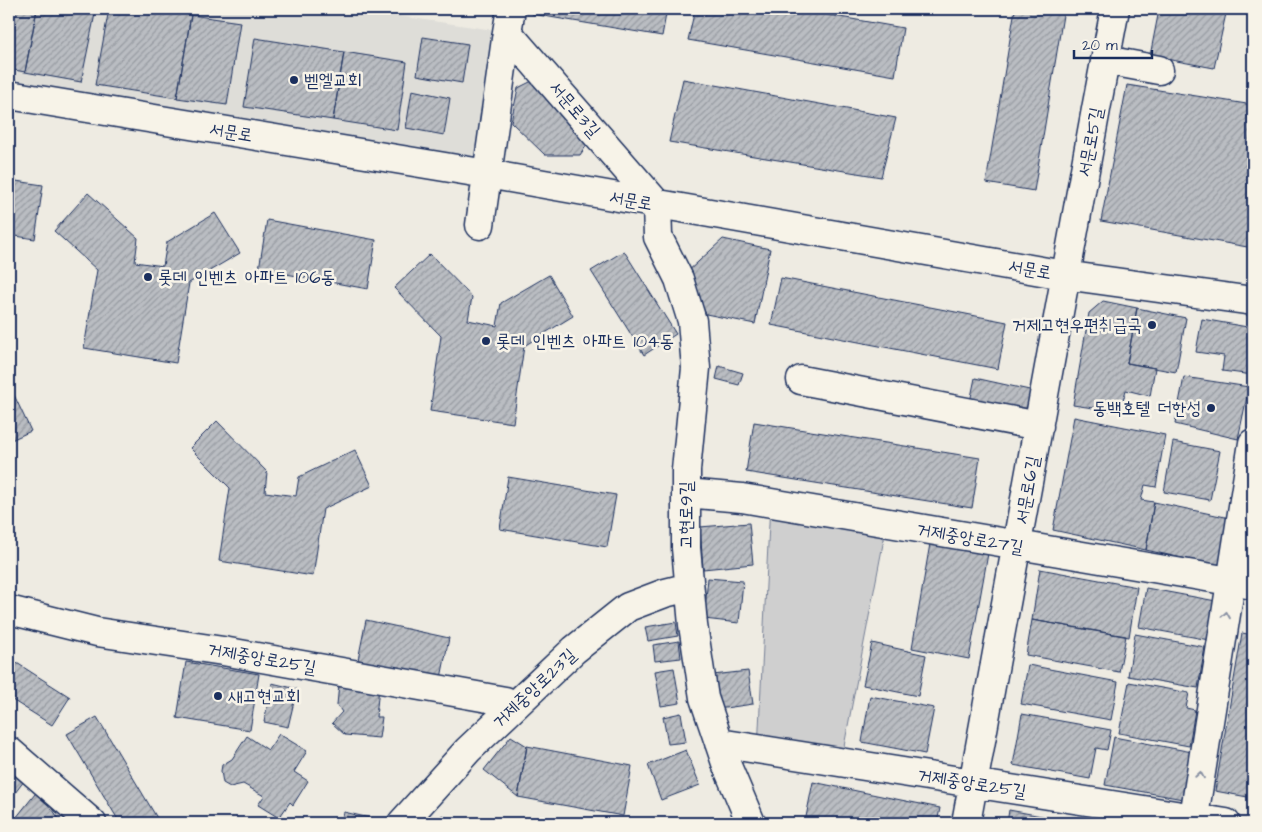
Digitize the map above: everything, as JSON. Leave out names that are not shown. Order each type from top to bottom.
[{"type":"street","name":"서문로5길","points":[[1064,275],[1115,9]]},
{"type":"street","points":[[480,225],[509,20]]},
{"type":"street","name":"서문로3길","points":[[509,20],[658,204]]},
{"type":"street","points":[[1105,60],[1159,70]]},
{"type":"street","name":"서문로","points":[[9,95],[487,174],[1064,275],[1253,301]]},
{"type":"street","name":"고현로9길","points":[[658,204],[658,238],[679,279],[692,321],[696,368],[686,470],[686,548],[689,587],[704,698],[719,743],[751,823]]},
{"type":"street","name":"서문로6길","points":[[966,823],[1039,426],[1064,275]]},
{"type":"street","points":[[801,380],[1039,426]]},
{"type":"street","points":[[1193,821],[1242,583],[1253,443]]},
{"type":"street","name":"거제중앙로27길","points":[[686,493],[742,498],[1242,583]]},
{"type":"street","name":"거제중앙로23길","points":[[402,823],[468,750],[574,650],[628,607],[665,592],[689,587]]},
{"type":"street","name":"거제중앙로25길","points":[[9,610],[97,632],[223,651],[506,701],[515,705]]},
{"type":"street","name":"거제중앙로25길","points":[[719,743],[1193,821],[1226,823]]},
{"type":"street","points":[[9,751],[92,823]]},
{"type":"shaded area","points":[[9,9],[351,9],[507,32],[487,174],[9,95]]},
{"type":"shaded area","points":[[770,503],[887,523],[841,762],[758,749]]},
{"type":"building","points":[[9,9],[37,9],[25,72],[9,69]]},
{"type":"building","points":[[37,9],[96,9],[81,82],[25,72]]},
{"type":"building","points":[[109,9],[151,9],[191,15],[177,98],[95,85]]},
{"type":"building","points":[[533,9],[667,9],[662,36],[532,14]]},
{"type":"building","points":[[695,9],[794,9],[903,28],[895,76],[688,40]]},
{"type":"building","points":[[1015,9],[1064,9],[1034,191],[986,183]]},
{"type":"building","points":[[1155,9],[1227,9],[1214,68],[1150,56],[1159,10]]},
{"type":"building","points":[[191,15],[240,22],[227,105],[177,98]]},
{"type":"building","points":[[423,37],[468,44],[462,83],[417,75]]},
{"type":"building","name":"벧엘교회","points":[[255,38],[344,52],[333,120],[244,107]]},
{"type":"building","points":[[344,52],[407,62],[397,130],[333,120]]},
{"type":"building","points":[[683,79],[896,118],[881,177],[669,142]]},
{"type":"building","points":[[532,81],[589,142],[580,155],[545,155],[511,122],[518,88]]},
{"type":"building","points":[[1127,85],[1253,105],[1253,248],[1101,221]]},
{"type":"building","points":[[412,90],[450,98],[444,135],[406,128]]},
{"type":"building","points":[[9,180],[43,185],[35,239],[9,235]]},
{"type":"building","name":"롯데 인벤츠 아파트 106동","points":[[88,193],[138,238],[135,262],[163,266],[167,242],[215,213],[240,253],[189,283],[176,363],[84,348],[97,270],[54,231]]},
{"type":"building","points":[[267,220],[376,240],[368,289],[259,269]]},
{"type":"building","points":[[723,239],[770,249],[755,324],[706,314],[686,273]]},
{"type":"building","points":[[624,251],[676,334],[644,355],[591,271]]},
{"type":"building","name":"롯데 인벤츠 아파트 104동","points":[[430,254],[472,297],[468,320],[497,326],[501,303],[549,275],[573,316],[524,346],[513,423],[430,411],[441,336],[394,288]]},
{"type":"building","points":[[781,278],[1007,322],[998,369],[771,325]]},
{"type":"building","points":[[1103,301],[1137,308],[1127,363],[1155,368],[1150,396],[1126,390],[1120,412],[1073,405],[1089,313]]},
{"type":"building","points":[[1137,308],[1186,318],[1176,372],[1127,363]]},
{"type":"building","points":[[1202,319],[1253,328],[1253,375],[1222,371],[1224,356],[1196,352]]},
{"type":"building","points":[[719,366],[743,373],[739,385],[716,379]]},
{"type":"building","points":[[1184,377],[1249,387],[1238,439],[1175,424]]},
{"type":"building","points":[[975,378],[1034,391],[1029,414],[970,402]]},
{"type":"building","points":[[14,395],[31,431],[9,441],[9,398]]},
{"type":"building","points":[[1074,417],[1165,435],[1156,487],[1145,485],[1141,500],[1154,502],[1146,550],[1053,530]]},
{"type":"building","points":[[217,421],[267,472],[265,492],[296,496],[299,477],[355,450],[372,486],[323,509],[313,576],[219,561],[230,488],[190,448]]},
{"type":"building","points":[[754,422],[980,458],[972,508],[746,472]]},
{"type":"building","points":[[1173,442],[1220,451],[1210,500],[1164,492]]},
{"type":"building","points":[[508,477],[616,495],[607,547],[500,529]]},
{"type":"building","points":[[1154,502],[1230,518],[1222,567],[1146,550]]},
{"type":"building","points":[[749,523],[753,564],[703,569],[700,527]]},
{"type":"building","points":[[1253,535],[1253,569],[1246,568]]},
{"type":"building","points":[[931,538],[989,548],[969,659],[912,648]]},
{"type":"building","points":[[1040,569],[1137,587],[1129,637],[1032,620]]},
{"type":"building","points":[[708,578],[743,581],[739,623],[704,619]]},
{"type":"building","points":[[1146,588],[1216,601],[1209,640],[1139,627]]},
{"type":"building","points":[[366,620],[449,638],[441,678],[358,660]]},
{"type":"building","points":[[1032,620],[1126,636],[1119,672],[1026,655]]},
{"type":"building","points":[[676,622],[678,636],[648,641],[645,627]]},
{"type":"building","points":[[1242,633],[1253,635],[1253,798],[1215,791]]},
{"type":"building","points":[[1135,634],[1205,647],[1198,688],[1128,676]]},
{"type":"building","points":[[679,641],[681,658],[655,661],[653,645]]},
{"type":"building","points":[[872,643],[926,655],[918,696],[863,685]]},
{"type":"building","points":[[9,658],[70,697],[52,725],[9,698]]},
{"type":"building","name":"새고현교회","points":[[186,662],[259,674],[250,730],[177,718]]},
{"type":"building","points":[[1028,665],[1118,682],[1111,720],[1021,704]]},
{"type":"building","points":[[674,668],[680,703],[661,706],[655,671]]},
{"type":"building","points":[[748,671],[753,704],[718,709],[713,675]]},
{"type":"building","points":[[1129,682],[1189,693],[1186,708],[1195,710],[1189,746],[1119,733]]},
{"type":"building","points":[[272,683],[297,689],[288,727],[264,722]]},
{"type":"building","points":[[339,684],[379,687],[376,717],[382,717],[379,738],[345,735],[332,723],[342,712],[337,705]]},
{"type":"building","points":[[870,696],[934,708],[925,754],[862,742]]},
{"type":"building","points":[[681,713],[686,742],[668,744],[663,717]]},
{"type":"building","points":[[1022,714],[1111,730],[1107,750],[1096,748],[1090,779],[1013,765]]},
{"type":"building","points":[[97,717],[160,823],[120,823],[67,734]]},
{"type":"building","points":[[279,734],[307,751],[294,772],[308,781],[293,805],[290,802],[279,818],[258,805],[264,796],[243,784],[230,787],[223,783],[221,771],[222,765],[232,759],[247,736],[268,750]]},
{"type":"building","points":[[511,736],[527,746],[518,797],[484,770]]},
{"type":"building","points":[[1114,737],[1192,752],[1183,799],[1105,785]]},
{"type":"building","points":[[527,746],[632,766],[623,816],[518,797]]},
{"type":"building","points":[[686,750],[700,785],[661,800],[648,765]]},
{"type":"building","points":[[9,770],[24,781],[9,801]]},
{"type":"building","points":[[813,782],[940,808],[937,823],[805,822]]},
{"type":"building","points":[[39,789],[59,819],[57,823],[12,823]]},
{"type":"building","points":[[1009,810],[1079,823],[1007,823]]},
{"type":"building","points":[[344,812],[374,819],[373,823],[341,823]]},
{"type":"building","points":[[442,815],[455,823],[437,823]]},
{"type":"place","name":"벧엘교회","points":[[294,80]]},
{"type":"place","name":"롯데 인벤츠 아파트 106동","points":[[148,277]]},
{"type":"place","name":"거제고현우편취급국","points":[[1152,325]]},
{"type":"place","name":"롯데 인벤츠 아파트 104동","points":[[486,341]]},
{"type":"place","name":"동백호텔 더한성","points":[[1211,408]]},
{"type":"place","name":"새고현교회","points":[[218,696]]}]
